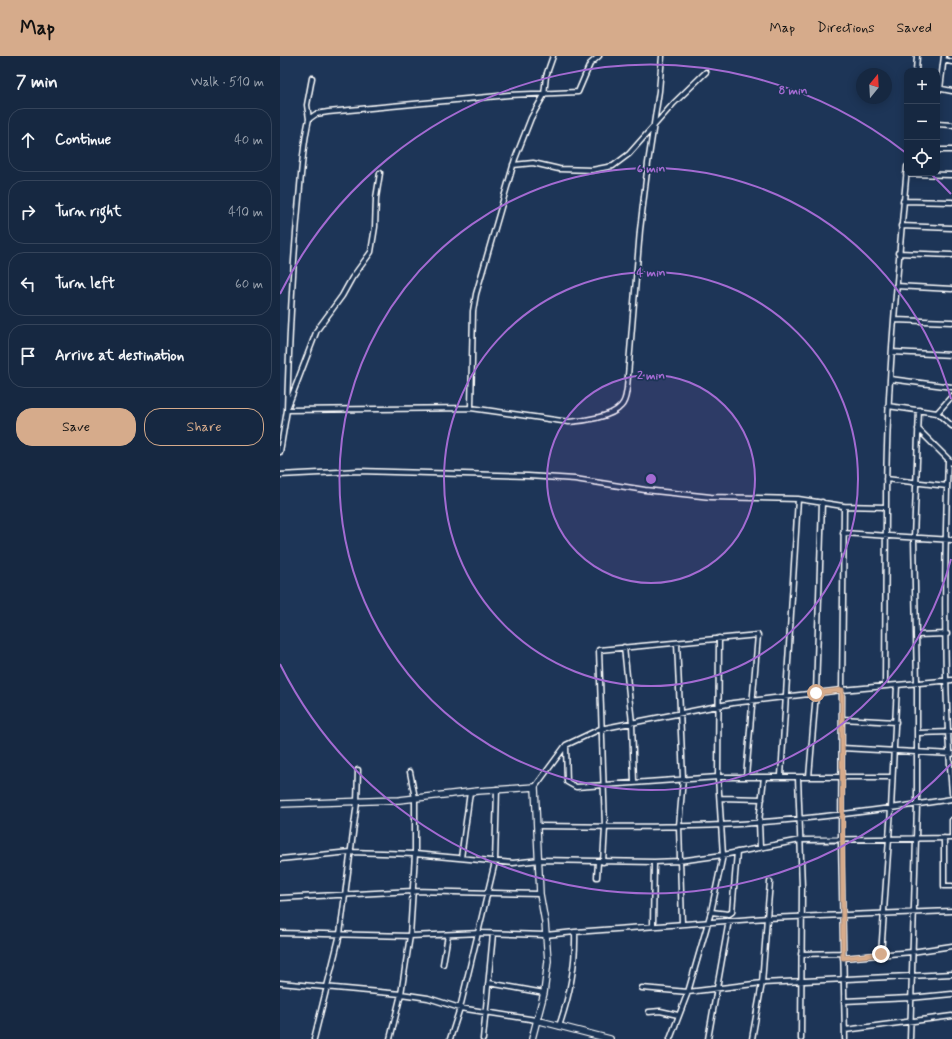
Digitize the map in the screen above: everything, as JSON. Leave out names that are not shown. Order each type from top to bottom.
[{"type":"street","points":[[471,408],[475,300],[513,165],[531,118],[544,95],[546,76],[553,56]]},
{"type":"street","points":[[309,119],[316,114],[328,112],[509,96],[578,92],[590,64],[599,56]]},
{"type":"street","points":[[287,410],[471,408],[569,422],[584,421],[602,416],[616,411],[622,406],[627,388],[640,230],[662,56]]},
{"type":"street","points":[[916,68],[917,56]]},
{"type":"street","points":[[940,79],[944,58],[952,62]]},
{"type":"street","points":[[513,165],[533,163],[559,169],[592,170],[614,166],[629,154],[654,124],[706,72]]},
{"type":"street","points":[[280,452],[287,410],[289,324],[295,237],[304,137],[309,119],[307,105],[312,78]]},
{"type":"street","points":[[940,89],[952,91]]},
{"type":"street","points":[[940,124],[952,124]]},
{"type":"street","points":[[940,150],[952,150]]},
{"type":"street","points":[[287,410],[317,330],[342,296],[352,278],[371,252],[380,173]]},
{"type":"street","points":[[940,175],[952,175]]},
{"type":"street","points":[[884,686],[888,406],[898,253],[906,176]]},
{"type":"street","points":[[903,201],[952,202]]},
{"type":"street","points":[[901,226],[952,228]]},
{"type":"street","points":[[898,253],[952,255]]},
{"type":"street","points":[[896,286],[952,288]]},
{"type":"street","points":[[894,320],[952,322]]},
{"type":"street","points":[[892,352],[952,356]]},
{"type":"street","points":[[890,379],[952,387]]},
{"type":"street","points":[[937,413],[952,396]]},
{"type":"street","points":[[888,406],[937,413],[952,426]]},
{"type":"street","points":[[910,1039],[910,998],[917,805],[917,683],[914,538],[919,410]]},
{"type":"street","points":[[918,429],[952,463]]},
{"type":"street","points":[[948,460],[945,540],[952,793]]},
{"type":"street","points":[[280,475],[359,470],[528,476],[575,479],[644,490],[711,497],[798,499],[844,506],[886,507]]},
{"type":"street","points":[[886,479],[947,486]]},
{"type":"street","points":[[781,776],[798,499]]},
{"type":"street","points":[[809,777],[816,693],[822,502]]},
{"type":"street","points":[[844,506],[841,840],[845,1039]]},
{"type":"street","points":[[843,533],[952,540]]},
{"type":"street","points":[[946,617],[952,617]]},
{"type":"street","points":[[916,635],[947,634]]},
{"type":"street","points":[[603,862],[605,827],[604,784],[600,729],[598,650],[758,635],[746,777]]},
{"type":"street","points":[[670,1039],[688,992],[711,912],[723,855],[718,777],[719,638]]},
{"type":"street","points":[[678,642],[682,778],[679,826],[679,861],[682,924]]},
{"type":"street","points":[[624,647],[632,723],[634,782]]},
{"type":"street","points":[[532,1039],[544,993],[548,961],[540,894],[540,860],[535,787],[566,745],[600,729],[752,700],[950,680]]},
{"type":"street","points":[[881,954],[891,809],[892,751],[896,722],[897,685]]},
{"type":"street","points":[[842,719],[896,722]]},
{"type":"street","points":[[917,733],[950,732]]},
{"type":"street","points":[[566,745],[567,782],[576,786],[682,778],[781,776],[892,777]]},
{"type":"street","points":[[842,748],[950,754]]},
{"type":"street","points":[[314,1039],[340,934],[357,802],[358,770]]},
{"type":"street","points":[[390,1039],[401,994],[410,936],[415,854],[415,798],[410,772]]},
{"type":"street","points":[[760,848],[759,822],[764,777]]},
{"type":"street","points":[[798,777],[802,917],[801,1039]]},
{"type":"street","points":[[280,804],[357,802],[535,787]]},
{"type":"street","points":[[450,1039],[460,1008],[479,934],[495,862],[497,790]]},
{"type":"street","points":[[461,858],[470,792]]},
{"type":"street","points":[[720,798],[762,799]]},
{"type":"street","points":[[538,826],[605,827],[722,825],[799,819],[891,809],[952,799]]},
{"type":"street","points":[[280,859],[350,852],[415,854],[495,862],[540,860],[598,862],[679,861],[723,855],[800,840],[952,838],[952,820]]},
{"type":"street","points":[[944,838],[944,886],[952,886]]},
{"type":"street","points":[[711,912],[729,914],[732,912],[737,852]]},
{"type":"street","points":[[597,877],[598,862]]},
{"type":"street","points":[[653,926],[654,862]]},
{"type":"street","points":[[752,1039],[762,983],[770,882]]},
{"type":"street","points":[[280,898],[345,896],[413,891],[540,894]]},
{"type":"street","points":[[280,932],[410,936],[448,934],[546,935],[729,920],[952,910]]},
{"type":"street","points":[[708,1039],[729,920]]},
{"type":"street","points":[[560,1026],[568,1001],[574,973],[575,932]]},
{"type":"street","points":[[443,964],[448,934]]},
{"type":"street","points":[[483,1039],[493,934]]},
{"type":"street","points":[[801,954],[843,956],[881,954],[912,952],[952,946]]},
{"type":"street","points":[[642,988],[688,992],[762,983],[911,974],[952,974]]},
{"type":"street","points":[[280,983],[401,994],[428,998],[460,1008],[536,1020],[610,1039]]},
{"type":"street","points":[[488,983],[544,993]]},
{"type":"street","points":[[844,1001],[910,998],[952,994]]},
{"type":"street","points":[[649,1012],[678,1015]]},
{"type":"street","points":[[845,1030],[952,1016]]},
{"type":"route","points":[[816,693],[842,690],[841,840],[843,958],[881,954]]}]
